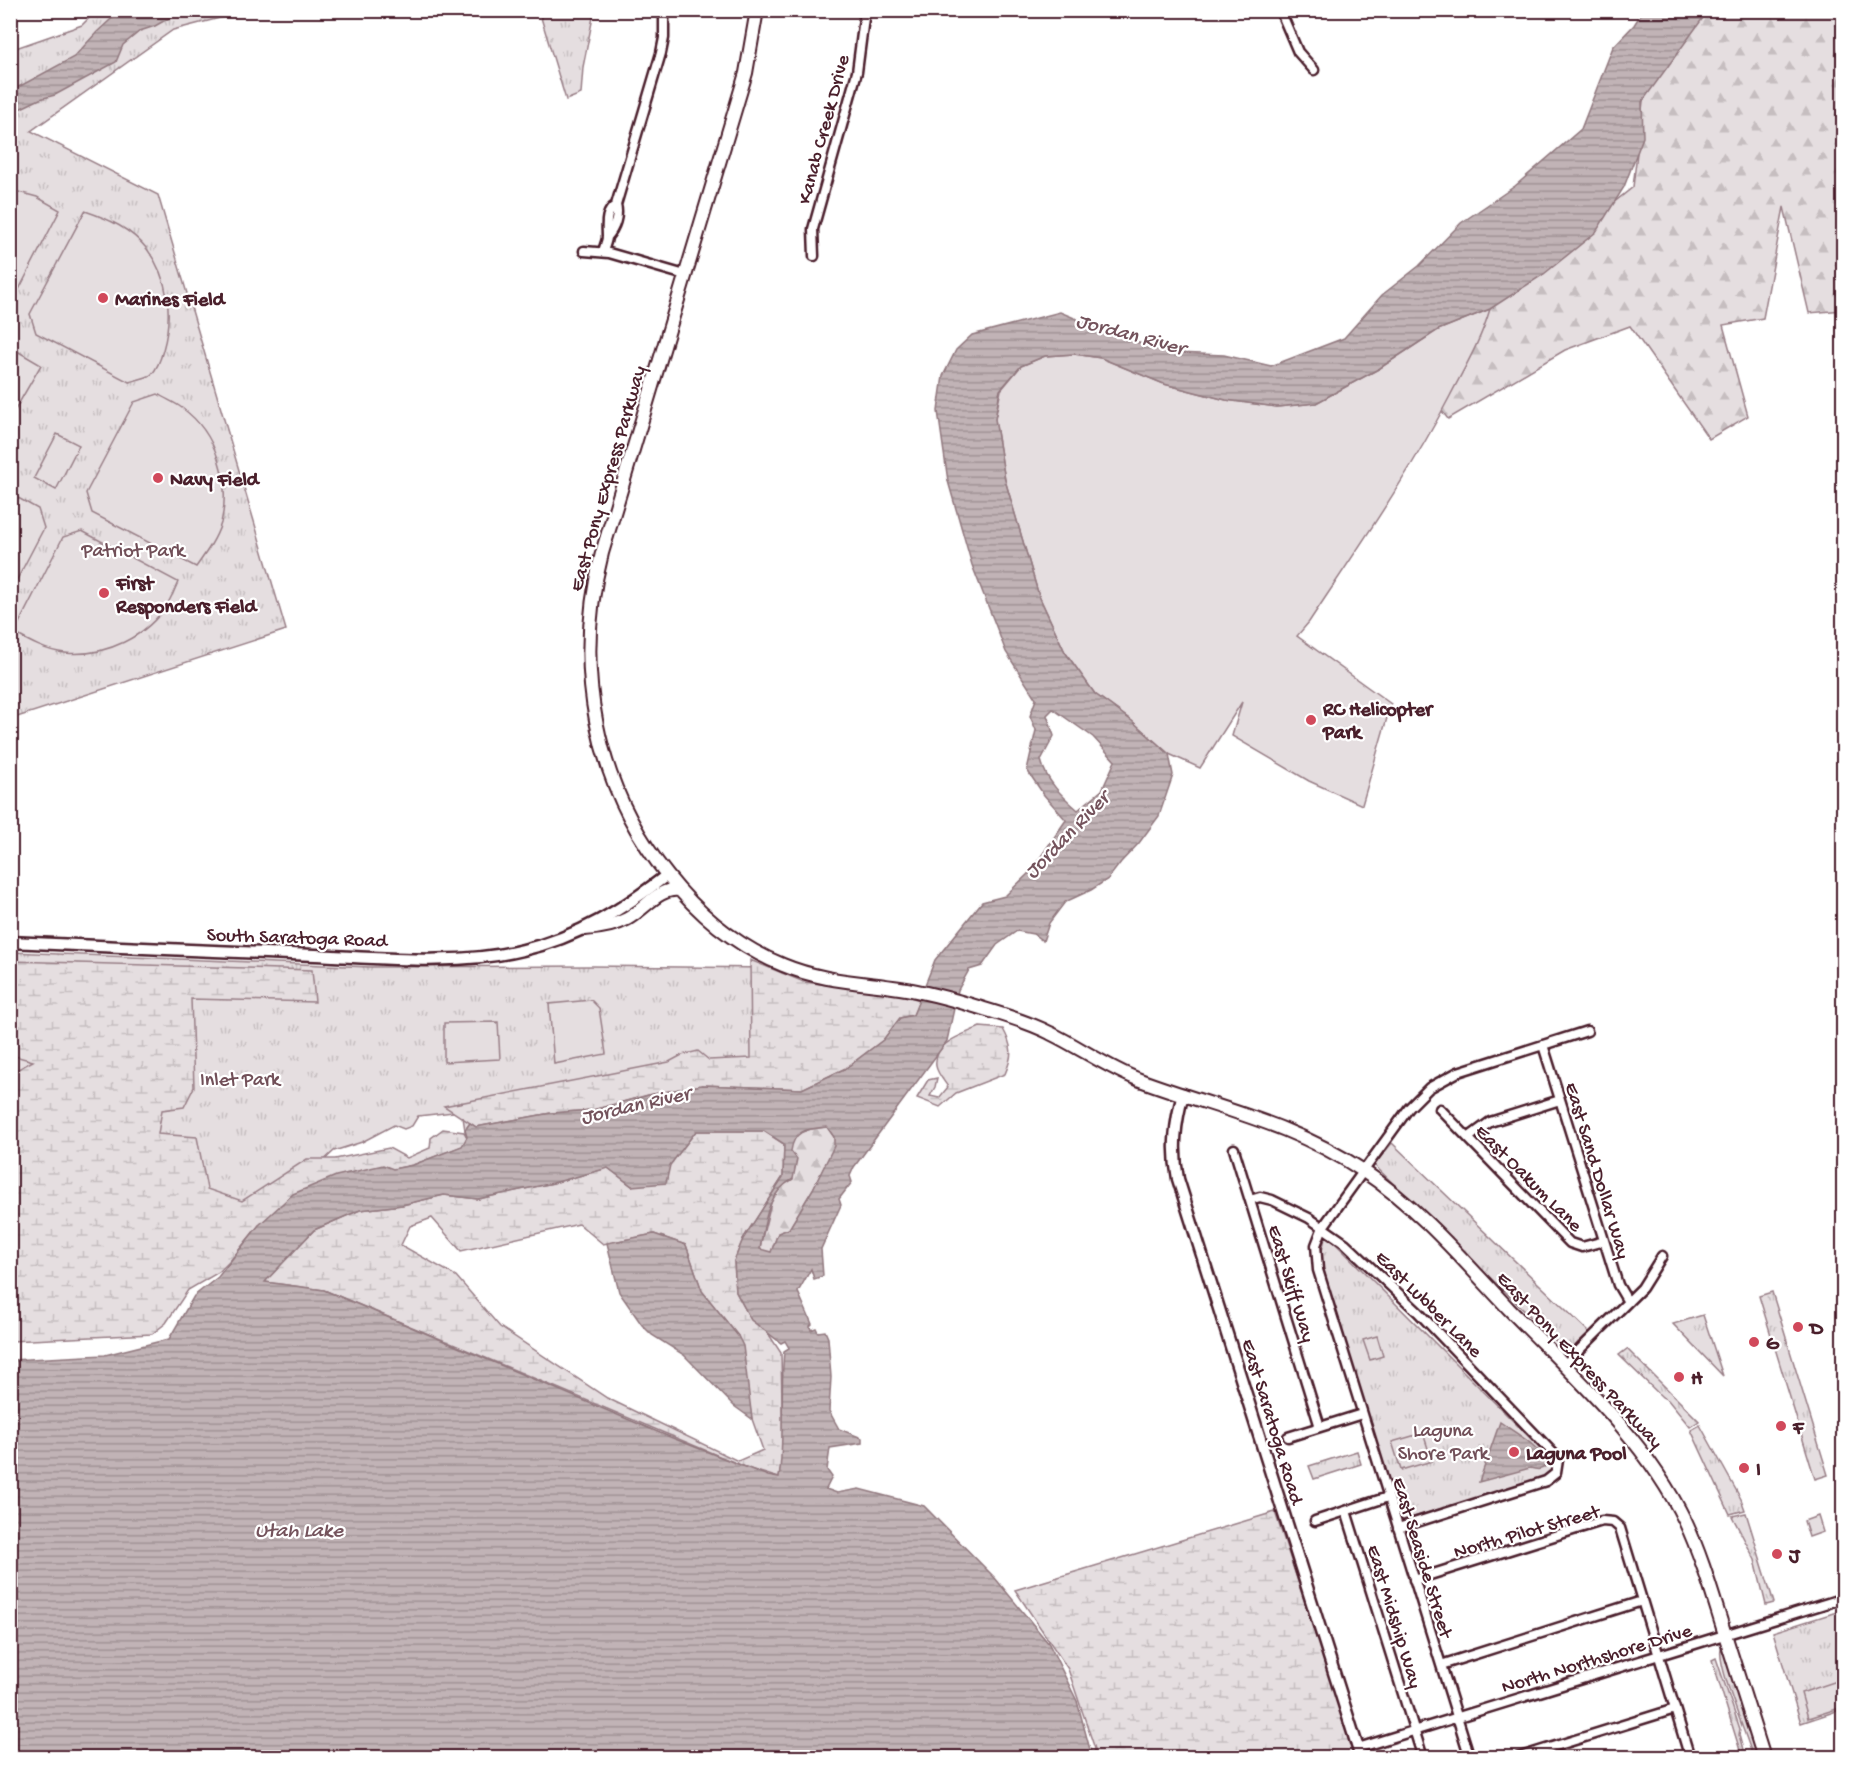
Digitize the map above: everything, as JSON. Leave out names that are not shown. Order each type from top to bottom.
[{"type":"main road","name":"East Pony Express Parkway","points":[[757,10],[746,73],[602,553],[591,605],[588,644],[594,712],[607,765],[619,795],[634,825],[679,890],[718,927],[749,948],[778,963],[829,979],[918,992],[962,1002],[1044,1029],[1117,1070],[1259,1118]]},
{"type":"main road","points":[[582,930],[624,921],[666,891],[679,890]]},
{"type":"main road","name":"East Pony Express Parkway","points":[[1091,1056],[1214,1096],[1314,1142],[1365,1171],[1419,1216],[1564,1365],[1630,1436],[1665,1485],[1698,1552],[1764,1758]]},
{"type":"street","points":[[603,252],[607,237],[615,225],[616,205],[663,46],[664,10]]},
{"type":"street","name":"Kanab Creek Drive","points":[[814,256],[813,229],[857,72],[865,10]]},
{"type":"street","points":[[1281,10],[1298,52],[1314,70]]},
{"type":"street","points":[[584,251],[603,252],[685,275]]},
{"type":"street","name":"South Saratoga Road","points":[[10,942],[365,957],[490,956],[523,950],[582,930],[628,904],[667,875]]},
{"type":"street","name":"East Seaside Street","points":[[1470,1758],[1318,1270],[1316,1245],[1323,1227],[1409,1108],[1429,1088],[1458,1072],[1587,1031]]},
{"type":"street","name":"East Sand Dollar Way","points":[[1543,1045],[1620,1290],[1628,1302]]},
{"type":"street","name":"East Saratoga Road","points":[[1183,1094],[1174,1138],[1174,1158],[1178,1179],[1359,1753]]},
{"type":"street","points":[[1468,1138],[1490,1122],[1560,1100]]},
{"type":"street","name":"East Oakum Lane","points":[[1440,1109],[1573,1245],[1582,1247],[1604,1241]]},
{"type":"street","name":"East Skiff Way","points":[[1234,1149],[1320,1427]]},
{"type":"street","name":"East Lubber Lane","points":[[1250,1200],[1260,1197],[1268,1198],[1309,1218],[1345,1243],[1424,1318],[1558,1460],[1558,1469],[1554,1477],[1546,1481],[1398,1528]]},
{"type":"street","points":[[1564,1365],[1648,1280],[1662,1256]]},
{"type":"street","points":[[1288,1437],[1362,1414]]},
{"type":"street","points":[[1315,1521],[1388,1497]]},
{"type":"street","name":"East Midship Way","points":[[1346,1511],[1423,1758]]},
{"type":"street","name":"North Pilot Street","points":[[1414,1580],[1602,1521],[1613,1522],[1620,1528],[1642,1601]]},
{"type":"street","name":"North Northshore Drive","points":[[1359,1753],[1415,1731],[1844,1598]]},
{"type":"street","points":[[1441,1665],[1642,1601],[1690,1758]]},
{"type":"street","points":[[1517,1758],[1675,1709]]},
{"type":"green space","name":"Patriot Park","points":[[96,11],[247,11],[173,30],[31,131],[158,195],[286,630],[11,719],[10,50],[82,25]]},
{"type":"green space","points":[[539,11],[591,11],[593,17],[583,67],[581,94],[566,100]]},
{"type":"green space","points":[[1692,11],[1843,11],[1843,310],[1809,313],[1784,207],[1763,318],[1723,325],[1748,416],[1709,439],[1630,326],[1565,350],[1448,419],[1408,367],[1633,187],[1646,76]]},
{"type":"green space","points":[[11,190],[37,197],[60,210],[11,305]]},
{"type":"green space","name":"Marines Field","points":[[85,211],[127,230],[147,249],[160,273],[167,298],[168,324],[157,367],[151,375],[146,377],[129,382],[36,333],[30,314]]},
{"type":"green space","points":[[1490,309],[1472,353],[1418,454],[1346,567],[1297,636],[1391,704],[1362,805],[1309,781],[1232,736],[1242,702],[1200,768],[1169,754],[1132,721],[1095,694],[1065,652],[1039,596],[1005,480],[995,419],[1001,390],[1021,366],[1045,356],[1074,354],[1101,358],[1164,384],[1226,400],[1277,407],[1316,403],[1380,368],[1438,330]]},
{"type":"green space","points":[[17,351],[41,365],[15,410],[11,408],[11,363]]},
{"type":"green space","name":"Navy Field","points":[[158,394],[194,418],[212,445],[222,475],[224,507],[221,523],[214,540],[196,567],[92,513],[86,493],[134,402]]},
{"type":"green space","points":[[57,434],[79,445],[56,490],[34,478]]},
{"type":"green space","points":[[11,494],[38,509],[44,528],[11,591]]},
{"type":"green space","name":"First Responders Field","points":[[82,531],[178,582],[168,603],[159,615],[137,635],[110,648],[95,652],[58,652],[38,646],[14,633],[63,537]]},
{"type":"green space","name":"Inlet Park","points":[[11,952],[370,967],[771,968],[819,983],[895,993],[920,1000],[883,1040],[470,1123],[465,1130],[462,1111],[418,1116],[412,1126],[404,1129],[394,1125],[362,1142],[334,1151],[264,1217],[11,1099]]},
{"type":"green space","points":[[750,960],[804,982],[895,993],[920,1000],[913,1015],[900,1018],[883,1040],[846,1068],[802,1089],[702,1085],[648,1095],[593,1110],[551,1113],[476,1127],[444,1106],[669,1062],[682,1055],[698,1051],[709,1060],[751,1058]]},
{"type":"green space","points":[[11,961],[312,970],[315,1002],[191,999],[194,1087],[184,1107],[162,1110],[158,1134],[197,1137],[207,1189],[242,1201],[307,1159],[335,1159],[389,1148],[407,1158],[430,1148],[431,1138],[443,1129],[464,1132],[467,1137],[463,1146],[413,1165],[393,1169],[259,1225],[219,1272],[188,1290],[166,1323],[152,1334],[11,1341],[11,1073],[33,1061],[11,1055]]},
{"type":"green space","points":[[591,1000],[599,1008],[606,1054],[554,1064],[549,1004]]},
{"type":"green space","points":[[498,1022],[500,1059],[444,1062],[444,1023]]},
{"type":"green space","points":[[980,1027],[1003,1029],[1011,1051],[1005,1074],[956,1093],[940,1107],[917,1098],[928,1080],[937,1078],[930,1096],[939,1098],[948,1087],[936,1066],[939,1051],[950,1040]]},
{"type":"green space","points":[[827,1127],[834,1137],[835,1146],[813,1189],[789,1229],[778,1233],[771,1253],[759,1250],[772,1199],[782,1186],[792,1141],[799,1133]]},
{"type":"green space","points":[[696,1131],[764,1131],[784,1144],[783,1177],[743,1239],[734,1261],[736,1292],[751,1320],[768,1333],[781,1353],[783,1454],[779,1478],[750,1469],[324,1290],[264,1282],[314,1230],[360,1210],[402,1205],[444,1195],[478,1199],[553,1183],[608,1168],[632,1186],[670,1165]],"holes":[[[432,1218],[461,1251],[579,1224],[603,1244],[654,1234],[686,1245],[702,1291],[738,1336],[752,1419],[763,1450],[738,1461],[607,1398],[500,1327],[456,1276],[401,1245],[410,1226]]]},
{"type":"green space","points":[[1392,1143],[1590,1333],[1569,1354],[1374,1165]]},
{"type":"green space","name":"Laguna Shore Park","points":[[1326,1234],[1552,1460],[1551,1475],[1401,1521],[1320,1259]]},
{"type":"green space","points":[[1772,1292],[1828,1475],[1815,1479],[1759,1296]]},
{"type":"green space","points":[[1703,1315],[1723,1376],[1673,1324]]},
{"type":"green space","points":[[1377,1336],[1383,1356],[1370,1360],[1363,1340]]},
{"type":"green space","points":[[1627,1349],[1699,1421],[1690,1427],[1668,1400],[1662,1397],[1619,1355]]},
{"type":"green space","points":[[1700,1425],[1745,1510],[1730,1514],[1691,1430]]},
{"type":"green space","points":[[1423,1433],[1432,1461],[1401,1470],[1392,1442]]},
{"type":"green space","points":[[1357,1451],[1361,1464],[1314,1479],[1309,1466]]},
{"type":"green space","points":[[1275,1512],[1356,1757],[1094,1757],[1095,1749],[1068,1669],[1015,1590]]},
{"type":"green space","points":[[1746,1513],[1774,1603],[1766,1605],[1755,1560],[1732,1516]]},
{"type":"green space","points":[[1818,1516],[1823,1532],[1809,1537],[1804,1521]]},
{"type":"green space","points":[[1843,1610],[1843,1709],[1801,1723],[1773,1632]]},
{"type":"green space","points":[[1721,1649],[1725,1654],[1757,1757],[1753,1757],[1723,1670]]},
{"type":"green space","points":[[1716,1658],[1740,1729],[1739,1735],[1745,1757],[1742,1757],[1712,1660]]},
{"type":"green space","points":[[1843,1679],[1843,1707],[1808,1718],[1801,1693]]},
{"type":"water","points":[[121,10],[182,11],[155,26],[140,31],[123,45],[116,62],[55,95],[40,99],[11,113],[11,91],[74,57]]},
{"type":"water","name":"Utah Lake","points":[[1643,11],[1708,11],[1642,102],[1643,137],[1624,187],[1596,232],[1544,274],[1490,309],[1438,330],[1380,368],[1316,403],[1277,407],[1226,400],[1164,384],[1101,358],[1074,354],[1045,356],[1021,366],[1000,390],[995,419],[1005,480],[1039,596],[1065,652],[1095,694],[1132,721],[1169,754],[1173,775],[1159,816],[1108,879],[1065,902],[1049,923],[1043,941],[1033,934],[1017,931],[997,945],[982,966],[969,970],[958,990],[947,1041],[854,1167],[850,1176],[852,1182],[839,1199],[841,1205],[821,1249],[823,1276],[814,1279],[811,1269],[798,1292],[812,1324],[811,1330],[816,1328],[818,1332],[825,1331],[828,1338],[831,1377],[829,1411],[839,1429],[862,1438],[862,1443],[830,1448],[827,1470],[832,1477],[826,1489],[837,1493],[859,1489],[924,1506],[995,1578],[1049,1644],[1077,1701],[1092,1757],[11,1758],[11,1360],[105,1355],[169,1339],[194,1296],[218,1277],[259,1225],[293,1194],[336,1176],[383,1165],[393,1169],[413,1165],[462,1146],[467,1137],[465,1130],[470,1123],[476,1127],[551,1113],[593,1110],[649,1095],[702,1085],[802,1089],[846,1068],[883,1040],[900,1018],[913,1015],[935,960],[982,902],[1005,896],[1031,871],[1066,820],[1044,795],[1027,770],[1036,730],[1030,716],[1036,699],[1006,652],[972,565],[948,481],[938,411],[943,376],[956,350],[972,335],[1060,312],[1128,340],[1176,353],[1224,355],[1271,366],[1344,338],[1382,295],[1419,266],[1461,223],[1515,186],[1581,129],[1613,47],[1634,25]],"holes":[[[1053,709],[1093,737],[1115,761],[1102,790],[1078,810],[1051,781],[1041,760],[1054,736],[1047,715]],[[827,1127],[834,1137],[834,1146],[813,1189],[789,1229],[778,1233],[771,1252],[760,1249],[772,1201],[777,1192],[793,1179],[797,1159],[791,1151],[795,1138],[808,1130]],[[696,1131],[764,1131],[784,1144],[783,1177],[743,1239],[734,1261],[736,1292],[751,1320],[781,1343],[785,1341],[789,1348],[784,1351],[779,1478],[768,1476],[660,1433],[324,1290],[265,1282],[314,1230],[360,1210],[402,1205],[444,1195],[478,1199],[553,1183],[608,1168],[632,1186],[666,1183],[670,1165]]]},
{"type":"water","points":[[654,1234],[686,1245],[702,1291],[738,1336],[743,1346],[752,1419],[734,1406],[684,1355],[652,1335],[642,1325],[619,1292],[607,1243]]},
{"type":"water","name":"Laguna Pool","points":[[1500,1422],[1534,1446],[1547,1464],[1541,1469],[1530,1468],[1479,1482]]},
{"type":"place","name":"Marines Field","points":[[103,298]]},
{"type":"place","name":"Navy Field","points":[[158,478]]},
{"type":"place","name":"First Responders Field","points":[[104,593]]},
{"type":"place","name":"RC Helicopter Park","points":[[1311,720]]},
{"type":"place","name":"D","points":[[1798,1327]]},
{"type":"place","name":"G","points":[[1754,1342]]},
{"type":"place","name":"H","points":[[1679,1377]]},
{"type":"place","name":"F","points":[[1781,1426]]},
{"type":"place","name":"Laguna Pool","points":[[1514,1452]]},
{"type":"place","name":"I","points":[[1744,1468]]},
{"type":"place","name":"J","points":[[1777,1554]]},
{"type":"water label","name":"Jordan River","points":[[1131,333]]},
{"type":"water label","name":"Jordan River","points":[[1066,834]]},
{"type":"water label","name":"Jordan River","points":[[635,1104]]}]
